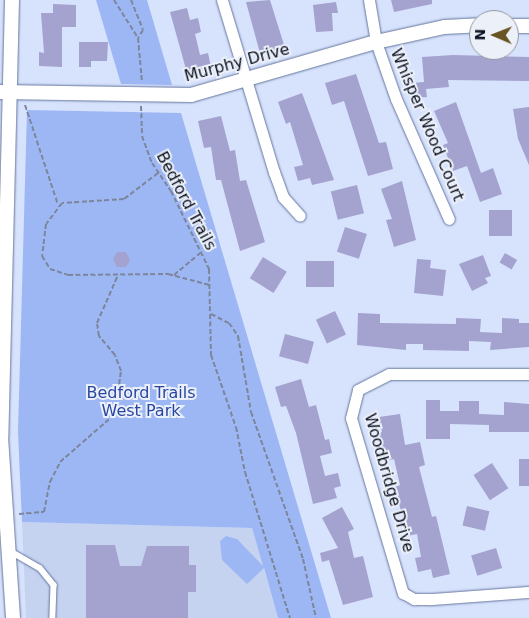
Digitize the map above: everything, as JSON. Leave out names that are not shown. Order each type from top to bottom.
[{"type":"street","points":[[12,0],[5,92],[1,437],[10,551],[6,567],[13,618]]},
{"type":"street","points":[[222,0],[283,197],[300,216]]},
{"type":"street","name":"Whisper Wood Court","points":[[369,0],[376,42],[396,99],[449,219]]},
{"type":"street","name":"Murphy Drive","points":[[5,92],[191,95],[376,42],[444,27],[469,26]]},
{"type":"street","name":"Woodbridge Drive","points":[[529,374],[389,374],[366,383],[354,398],[351,418],[403,593],[419,599],[529,592]]},
{"type":"lane","points":[[10,551],[40,568],[54,585],[53,618]]},
{"type":"path","name":"Bedford Trails","points":[[114,0],[138,38],[142,136],[158,173],[209,269],[211,355],[236,427],[245,472],[290,618]]},
{"type":"path","points":[[131,0],[143,30],[138,38]]},
{"type":"path","points":[[25,105],[59,206]]},
{"type":"path","points":[[158,173],[124,199],[73,200],[59,206],[51,213],[42,236],[42,256],[50,268],[68,275],[174,275],[210,286]]},
{"type":"path","points":[[174,275],[201,252]]},
{"type":"path","points":[[19,514],[44,512],[50,482],[60,462],[115,414],[121,371],[116,354],[99,336],[97,323],[118,275]]},
{"type":"path","points":[[211,314],[230,323],[238,336],[251,412],[303,559],[316,618]]},
{"type":"shaded area","points":[[22,522],[252,528],[278,618],[26,618]]},
{"type":"green space","points":[[96,0],[147,0],[172,85],[121,84]]},
{"type":"green space","name":"Bedford Trails West Park","points":[[27,110],[181,113],[331,618],[278,618],[264,568],[247,584],[222,560],[220,541],[226,536],[237,539],[263,566],[252,528],[22,522],[18,432]]},
{"type":"building","points":[[270,0],[285,48],[260,53],[246,2]]},
{"type":"building","points":[[391,0],[432,0],[432,4],[394,12]]},
{"type":"building","points":[[336,2],[338,13],[332,13],[333,31],[316,32],[313,5]]},
{"type":"building","points":[[53,4],[76,5],[76,27],[62,27],[62,67],[39,66],[39,52],[44,53],[41,13],[53,13]]},
{"type":"building","points":[[187,8],[190,20],[198,18],[201,32],[195,34],[200,55],[208,53],[211,67],[187,73],[170,12]]},
{"type":"building","points":[[79,42],[108,42],[107,61],[91,61],[91,67],[79,67]]},
{"type":"building","points":[[469,55],[469,60],[519,60],[519,57],[529,57],[529,81],[448,80],[449,87],[426,89],[427,97],[413,98],[412,83],[424,82],[422,57]]},
{"type":"building","points":[[356,74],[379,143],[386,142],[393,169],[368,176],[344,101],[332,105],[325,83]]},
{"type":"building","points":[[302,93],[334,180],[312,185],[310,178],[298,181],[294,167],[303,165],[290,122],[286,124],[278,102]]},
{"type":"building","points":[[456,102],[481,173],[493,168],[502,194],[480,202],[467,166],[453,171],[443,145],[448,143],[434,111]]},
{"type":"building","points":[[529,107],[529,165],[518,139],[513,109]]},
{"type":"building","points":[[221,116],[230,151],[235,150],[240,181],[246,180],[265,242],[240,251],[221,180],[216,180],[211,147],[204,148],[198,121]]},
{"type":"building","points":[[402,181],[416,240],[394,247],[386,220],[392,219],[381,189]]},
{"type":"building","points":[[357,185],[364,213],[338,220],[331,192]]},
{"type":"building","points":[[489,210],[512,210],[512,236],[489,236]]},
{"type":"building","points":[[345,227],[367,234],[359,259],[337,252]]},
{"type":"building","points":[[117,252],[126,252],[130,260],[126,267],[117,267],[113,259]]},
{"type":"building","points":[[505,253],[517,260],[512,270],[500,263]]},
{"type":"building","points":[[483,255],[491,276],[485,278],[488,283],[472,291],[459,264]]},
{"type":"building","points":[[263,257],[287,272],[273,293],[250,278]]},
{"type":"building","points":[[417,259],[431,260],[430,268],[446,270],[443,296],[414,293]]},
{"type":"building","points":[[306,261],[334,261],[334,287],[306,287]]},
{"type":"building","points":[[335,311],[346,335],[327,343],[316,320]]},
{"type":"building","points":[[358,313],[380,314],[380,323],[456,324],[456,318],[481,319],[480,332],[502,333],[502,318],[519,319],[519,323],[529,323],[529,347],[490,350],[491,342],[469,341],[469,351],[423,350],[423,344],[406,344],[406,350],[357,345]]},
{"type":"building","points":[[285,334],[314,342],[308,364],[279,356]]},
{"type":"building","points":[[301,379],[309,407],[316,405],[325,440],[329,439],[332,453],[320,456],[325,476],[338,473],[341,486],[334,488],[337,498],[313,504],[296,433],[286,406],[281,407],[275,387]]},
{"type":"building","points":[[426,400],[440,400],[440,411],[459,411],[459,401],[479,401],[479,414],[504,415],[504,402],[529,404],[529,432],[489,432],[489,425],[450,424],[450,439],[426,439]]},
{"type":"building","points":[[400,414],[405,445],[420,442],[425,465],[419,467],[432,517],[436,516],[450,574],[433,578],[431,569],[418,572],[415,558],[421,557],[417,534],[407,536],[395,487],[400,485],[394,459],[386,461],[378,433],[382,432],[379,417]]},
{"type":"building","points":[[519,459],[529,459],[529,486],[519,486]]},
{"type":"building","points":[[492,463],[508,488],[490,500],[474,475]]},
{"type":"building","points":[[467,506],[489,511],[485,531],[463,525]]},
{"type":"building","points":[[342,507],[354,529],[348,532],[354,558],[363,556],[373,597],[343,605],[329,560],[322,562],[320,553],[338,548],[322,518]]},
{"type":"building","points":[[86,545],[115,545],[120,566],[141,566],[147,546],[189,546],[189,565],[196,565],[196,592],[188,592],[188,618],[86,618]]},
{"type":"building","points":[[496,548],[502,568],[477,576],[471,556]]}]
